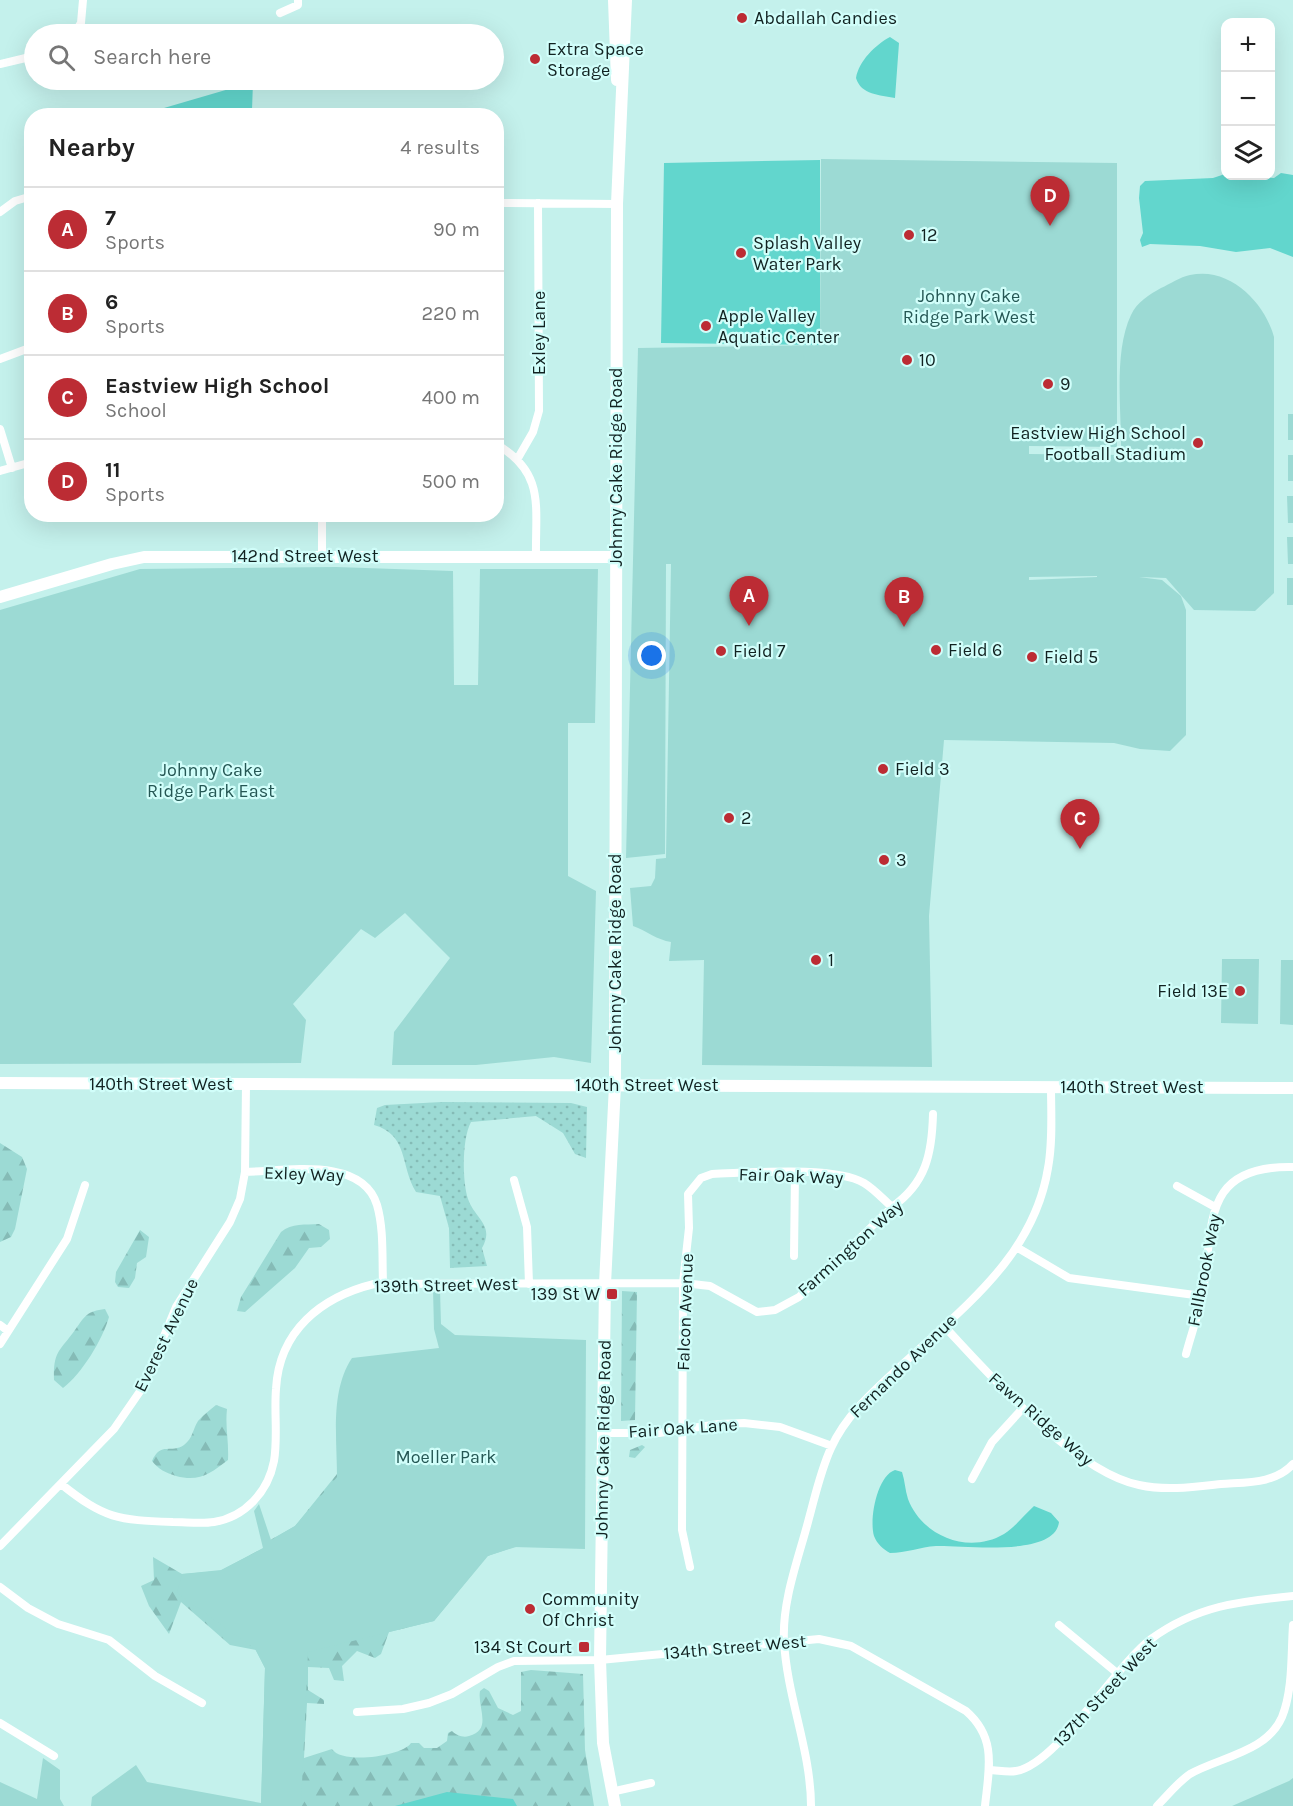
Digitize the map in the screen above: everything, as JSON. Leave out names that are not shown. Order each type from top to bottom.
[{"type":"street","points":[[80,24],[84,0]]},
{"type":"street","points":[[280,13],[298,5],[298,0]]},
{"type":"street","name":"Johnny Cake Ridge Road","points":[[614,0],[614,51],[620,99]]},
{"type":"street","name":"Johnny Cake Ridge Road","points":[[615,1806],[603,1743],[600,1660],[605,1284],[615,1085],[617,204],[620,99],[626,52],[626,0]]},
{"type":"street","points":[[0,64],[24,58]]},
{"type":"street","points":[[0,212],[15,201],[24,198]]},
{"type":"street","points":[[504,203],[617,204]]},
{"type":"street","name":"Exley Lane","points":[[518,458],[533,432],[539,402],[538,203]]},
{"type":"street","points":[[0,359],[24,350]]},
{"type":"street","points":[[0,429],[12,468]]},
{"type":"street","points":[[504,449],[518,458],[530,473],[535,490],[536,557]]},
{"type":"street","points":[[0,471],[24,464]]},
{"type":"street","points":[[322,522],[322,555]]},
{"type":"street","name":"142nd Street West","points":[[0,597],[112,564],[144,557],[322,555],[616,557]]},
{"type":"street","name":"140th Street West","points":[[0,1083],[1293,1088]]},
{"type":"street","name":"Everest Avenue","points":[[1,1542],[114,1430],[143,1387],[176,1307],[235,1211],[245,1172],[246,1084]]},
{"type":"street","name":"Fernando Avenue","points":[[811,1806],[811,1788],[792,1698],[784,1641],[791,1585],[832,1446],[859,1405],[994,1278],[1018,1248],[1033,1221],[1046,1180],[1050,1152],[1051,1086]]},
{"type":"street","name":"Farmington Way","points":[[605,1284],[683,1283],[710,1286],[757,1312],[775,1310],[799,1297],[892,1207],[909,1195],[921,1175],[932,1146],[933,1114]]},
{"type":"street","name":"Fallbrook Way","points":[[1186,1354],[1202,1296],[1208,1232],[1215,1207],[1231,1185],[1242,1177],[1267,1168],[1293,1167]]},
{"type":"street","name":"Exley Way","points":[[245,1172],[333,1171],[347,1173],[362,1181],[372,1194],[378,1211],[383,1283]]},
{"type":"street","points":[[794,1256],[795,1172]]},
{"type":"street","name":"Fair Oak Way","points":[[688,1194],[701,1178],[712,1174],[795,1172],[848,1176],[864,1183],[892,1207]]},
{"type":"street","points":[[514,1179],[527,1227],[529,1284]]},
{"type":"street","points":[[0,1344],[67,1239],[85,1185]]},
{"type":"street","points":[[1177,1186],[1215,1207]]},
{"type":"street","name":"Falcon Avenue","points":[[688,1194],[688,1242],[683,1283],[682,1530],[690,1567]]},
{"type":"street","points":[[1018,1248],[1069,1278],[1202,1296]]},
{"type":"street","name":"139th Street West","points":[[60,1484],[92,1509],[119,1518],[204,1523],[222,1520],[243,1511],[256,1500],[271,1474],[274,1458],[276,1380],[283,1357],[292,1338],[326,1302],[347,1291],[383,1283],[605,1284]]},
{"type":"street","points":[[0,1325],[8,1331]]},
{"type":"street","name":"Fawn Ridge Way","points":[[944,1326],[1023,1408],[1091,1465],[1114,1478],[1138,1485],[1166,1489],[1261,1481],[1284,1472],[1293,1464]]},
{"type":"street","points":[[972,1479],[992,1442],[1023,1408]]},
{"type":"street","name":"Fair Oak Lane","points":[[603,1433],[659,1433],[719,1424],[762,1424],[797,1432],[832,1446]]},
{"type":"street","points":[[0,1587],[28,1608],[48,1618],[109,1640],[155,1676],[202,1703]]},
{"type":"street","name":"137th Street West","points":[[989,1770],[1016,1771],[1044,1758],[1117,1673],[1150,1639],[1192,1614],[1237,1601],[1293,1596]]},
{"type":"street","points":[[1059,1625],[1117,1673]]},
{"type":"street","points":[[1156,1806],[1187,1776],[1211,1762],[1252,1748],[1272,1733],[1287,1701],[1293,1625]]},
{"type":"street","name":"134th Street West","points":[[357,1712],[403,1709],[429,1703],[452,1694],[498,1667],[514,1661],[600,1660],[819,1639],[851,1646],[966,1711],[978,1721],[988,1740],[989,1770],[985,1806]]},
{"type":"street","points":[[0,1723],[54,1756]]},
{"type":"street","points":[[611,1792],[651,1783]]},
{"type":"green space","name":"Johnny Cake Ridge Park West","points":[[821,159],[1117,163],[1117,447],[1029,446],[1029,454],[1121,455],[1120,365],[1125,330],[1133,311],[1140,303],[1152,293],[1179,279],[1190,275],[1205,274],[1219,276],[1232,282],[1254,300],[1263,312],[1274,337],[1274,593],[1255,611],[1194,610],[1166,578],[1139,577],[1162,580],[1181,596],[1186,610],[1186,735],[1170,751],[1140,749],[1114,743],[944,740],[929,916],[932,1067],[702,1065],[704,960],[669,961],[671,942],[633,926],[630,888],[651,886],[655,878],[656,859],[666,858],[671,564],[666,564],[665,854],[626,858],[638,348],[820,345]],"holes":[[[1029,577],[1097,577],[1029,580]]]},
{"type":"green space","points":[[1288,414],[1293,414],[1293,440],[1288,440]]},
{"type":"green space","points":[[1288,455],[1293,455],[1293,481],[1288,481]]},
{"type":"green space","points":[[1287,496],[1293,496],[1293,523],[1288,523]]},
{"type":"green space","points":[[1287,537],[1293,537],[1293,564],[1288,564]]},
{"type":"green space","name":"Johnny Cake Ridge Park East","points":[[336,567],[453,571],[454,685],[478,685],[480,569],[598,569],[595,723],[568,723],[568,876],[596,891],[591,1063],[554,1057],[476,1065],[392,1065],[394,1032],[450,958],[405,913],[375,938],[361,929],[293,1004],[306,1020],[301,1063],[0,1064],[0,610],[140,569]]},
{"type":"green space","points":[[1287,578],[1293,578],[1293,605],[1287,605]]},
{"type":"green space","name":"Field 13E","points":[[1222,959],[1259,959],[1258,1024],[1221,1023]]},
{"type":"green space","points":[[1281,960],[1293,960],[1293,1025],[1280,1024]]},
{"type":"green space","points":[[442,1102],[571,1103],[587,1107],[586,1158],[575,1154],[563,1133],[536,1116],[471,1122],[466,1138],[464,1160],[466,1191],[471,1206],[485,1228],[482,1248],[487,1266],[450,1268],[449,1228],[440,1196],[416,1192],[402,1152],[393,1136],[374,1125],[377,1108],[385,1105]]},
{"type":"green space","points":[[0,1143],[22,1157],[27,1169],[15,1229],[11,1237],[0,1242]]},
{"type":"green space","points":[[319,1224],[329,1230],[330,1239],[321,1247],[309,1248],[295,1268],[245,1312],[237,1311],[241,1297],[281,1232],[294,1226]]},
{"type":"green space","points":[[140,1230],[149,1237],[146,1257],[137,1263],[135,1278],[129,1288],[118,1287],[115,1282],[116,1272]]},
{"type":"green space","name":"Moeller Park","points":[[433,1289],[440,1290],[441,1324],[455,1335],[586,1340],[585,1549],[514,1547],[488,1556],[434,1621],[308,1652],[301,1806],[91,1806],[92,1797],[136,1765],[147,1782],[261,1803],[265,1668],[255,1649],[177,1593],[182,1574],[220,1571],[263,1548],[254,1511],[259,1504],[271,1540],[295,1526],[337,1477],[336,1415],[340,1385],[352,1358],[439,1348],[434,1329]]},
{"type":"green space","points":[[622,1291],[637,1292],[635,1420],[621,1421]]},
{"type":"green space","points":[[105,1309],[109,1317],[97,1346],[77,1375],[63,1388],[54,1380],[58,1352],[87,1315]]},
{"type":"green space","points":[[216,1405],[227,1409],[228,1460],[204,1476],[191,1478],[169,1474],[154,1464],[152,1461],[159,1451],[184,1445],[191,1437],[198,1421]]},
{"type":"green space","points":[[642,1445],[645,1447],[635,1458],[629,1457],[630,1450]]},
{"type":"green space","points":[[337,1474],[516,1547],[487,1556],[434,1621],[389,1632],[381,1654],[375,1658],[357,1651],[342,1666],[344,1681],[334,1680],[329,1668],[308,1667],[308,1690],[324,1700],[324,1704],[307,1703],[304,1758],[332,1749],[347,1757],[372,1757],[397,1752],[411,1743],[419,1743],[424,1748],[437,1748],[447,1741],[448,1733],[452,1731],[467,1737],[480,1729],[482,1717],[480,1691],[484,1688],[489,1691],[498,1708],[513,1715],[521,1711],[521,1672],[531,1670],[583,1674],[585,1750],[594,1806],[261,1806],[265,1668],[256,1650],[230,1645],[181,1602],[169,1634],[149,1606],[141,1586],[154,1580],[153,1557],[182,1574],[221,1570],[264,1548],[272,1539],[295,1526]]},
{"type":"green space","points":[[43,1758],[60,1770],[60,1799],[64,1806],[0,1806],[0,1782],[37,1799]]},
{"type":"green space","points":[[1293,1778],[1293,1806],[1232,1806],[1289,1781]]},
{"type":"water","points":[[890,37],[899,43],[895,98],[867,91],[858,84],[856,78],[868,54]]},
{"type":"water","points":[[226,90],[253,90],[252,108],[164,108]]},
{"type":"water","name":"Splash Valley Water Park","points":[[820,160],[820,345],[661,343],[664,163]]},
{"type":"water","points":[[1281,173],[1293,175],[1293,257],[1270,248],[1236,252],[1200,246],[1150,244],[1142,247],[1140,240],[1143,233],[1139,198],[1140,186],[1145,181],[1213,178],[1221,175],[1221,180],[1275,180]]},
{"type":"water","points":[[895,1470],[902,1472],[908,1499],[915,1512],[935,1532],[948,1538],[976,1543],[990,1540],[1008,1531],[1034,1506],[1051,1513],[1059,1522],[1054,1533],[1042,1541],[1025,1545],[936,1546],[890,1553],[875,1539],[873,1519],[876,1499],[883,1480]]},
{"type":"water","points":[[447,1792],[513,1799],[517,1806],[395,1806]]},
{"type":"place","name":"Abdallah Candies","points":[[742,18]]},
{"type":"place","name":"Extra Space Storage","points":[[535,59]]},
{"type":"place","name":"11","points":[[1050,226]]},
{"type":"place","name":"12","points":[[909,235]]},
{"type":"place","name":"Splash Valley Water Park","points":[[741,253]]},
{"type":"place","name":"Apple Valley Aquatic Center","points":[[706,326]]},
{"type":"place","name":"10","points":[[907,360]]},
{"type":"place","name":"9","points":[[1048,384]]},
{"type":"place","name":"Eastview High School Football Stadium","points":[[1198,443]]},
{"type":"place","name":"7","points":[[749,626]]},
{"type":"place","name":"6","points":[[904,627]]},
{"type":"place","name":"Field 6","points":[[936,650]]},
{"type":"place","name":"Field 7","points":[[721,651]]},
{"type":"place","name":"Field 5","points":[[1032,657]]},
{"type":"place","name":"Field 3","points":[[883,769]]},
{"type":"place","name":"2","points":[[729,818]]},
{"type":"place","name":"Eastview High School","points":[[1080,849]]},
{"type":"place","name":"3","points":[[884,860]]},
{"type":"place","name":"1","points":[[816,960]]},
{"type":"place","name":"Field 13E","points":[[1240,991]]},
{"type":"place","name":"139 St W","points":[[612,1294]]},
{"type":"place","name":"Community Of Christ","points":[[530,1609]]},
{"type":"place","name":"134 St Court","points":[[584,1647]]}]
